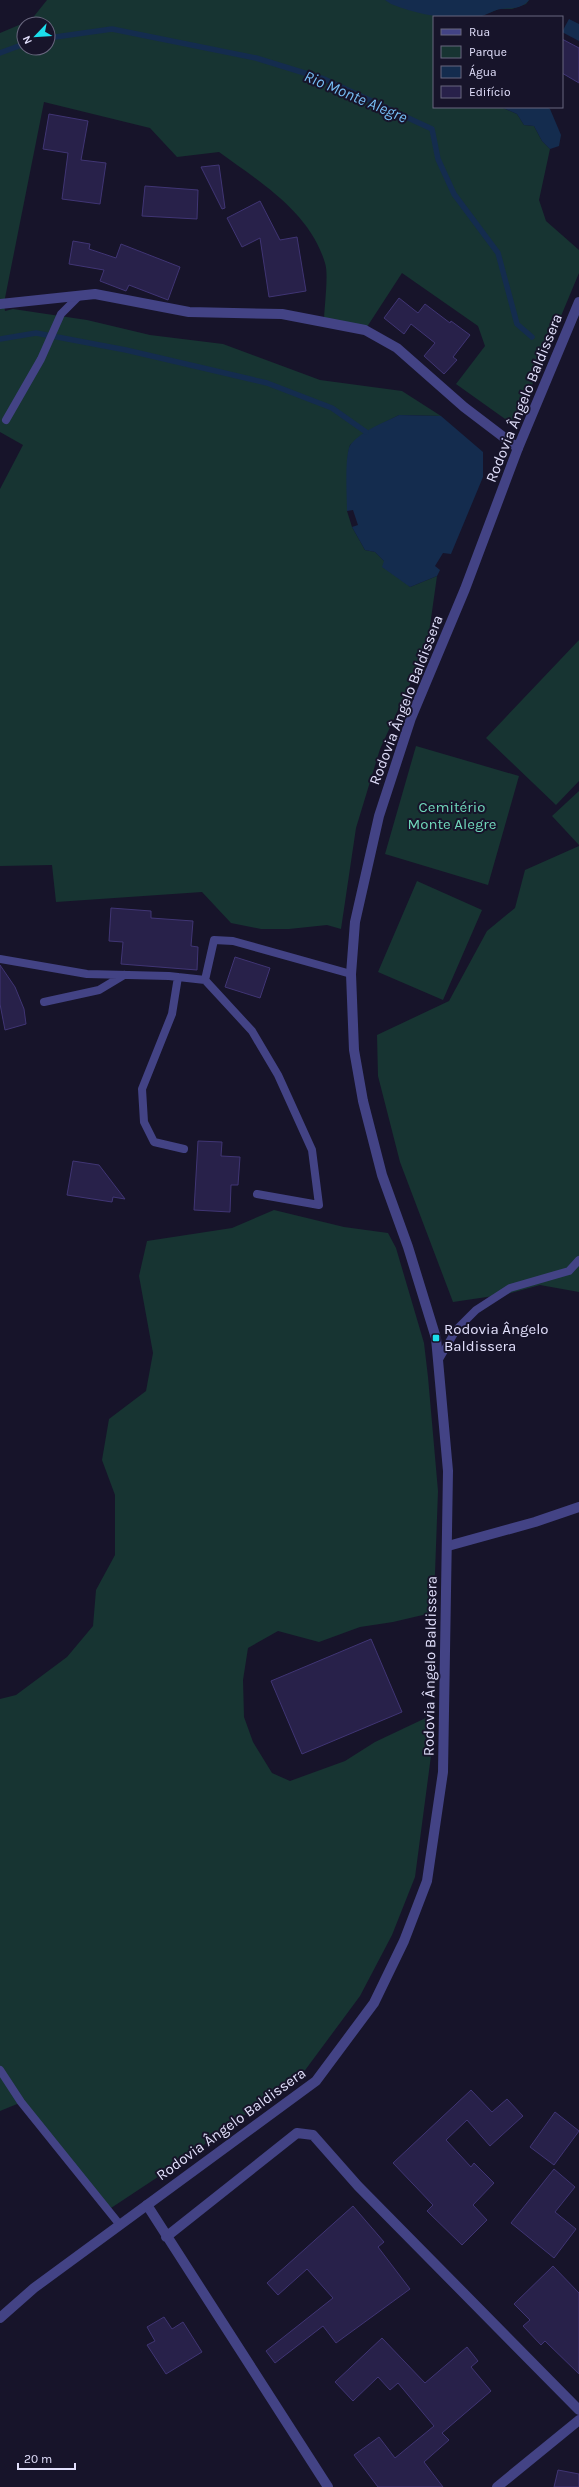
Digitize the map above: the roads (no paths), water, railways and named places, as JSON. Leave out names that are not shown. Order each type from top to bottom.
[{"type":"street","points":[[0,304],[95,294],[189,312],[282,314],[364,330],[397,348],[464,407],[518,448]]},
{"type":"street","name":"Rodovia Ângelo Baldissera","points":[[0,2318],[34,2288],[316,2081],[374,2003],[404,1941],[427,1881],[443,1772],[448,1546],[448,1471],[436,1338],[408,1247],[382,1175],[363,1101],[354,1050],[351,974],[355,922],[369,853],[392,773],[518,448],[579,302]]},
{"type":"street","points":[[448,1546],[535,1522],[579,1507]]},
{"type":"street","points":[[166,2237],[297,2133],[313,2135],[358,2186],[579,2410]]},
{"type":"street","points":[[147,2205],[166,2237],[328,2487]]},
{"type":"street","points":[[497,2487],[579,2420]]},
{"type":"lane","points":[[6,420],[41,359],[61,314],[79,296]]},
{"type":"lane","points":[[205,980],[214,940],[233,941],[351,974]]},
{"type":"lane","points":[[0,959],[87,974],[178,977],[205,980],[252,1031],[278,1075],[312,1150],[319,1206],[257,1194]]},
{"type":"lane","points":[[44,1002],[100,990],[124,975]]},
{"type":"lane","points":[[178,977],[172,1014],[142,1089],[144,1122],[154,1142],[184,1149]]},
{"type":"lane","points":[[438,1360],[456,1330],[476,1310],[510,1288],[569,1271],[579,1260]]},
{"type":"lane","points":[[0,2070],[22,2102],[120,2225]]},
{"type":"water","points":[[385,0],[529,0],[520,7],[498,10],[480,16],[433,16],[391,4]]},
{"type":"water","points":[[569,19],[579,24],[579,41],[563,33]]},
{"type":"water","points":[[503,108],[550,109],[561,135],[559,146],[550,149],[542,141],[534,126],[524,125],[517,114]]},
{"type":"water","points":[[399,415],[441,416],[483,452],[483,477],[451,554],[443,553],[435,566],[440,570],[437,576],[410,587],[382,567],[384,561],[375,552],[365,550],[352,527],[358,525],[353,510],[347,511],[347,456],[351,444],[367,431]]},
{"type":"waterway","name":"Rio Monte Alegre","points":[[56,37],[112,29],[256,58],[324,79],[432,129],[438,159],[454,194],[498,253],[517,324],[532,337]]},
{"type":"waterway","name":"Rio Monte Alegre","points":[[0,53],[16,47]]},
{"type":"waterway","points":[[0,339],[36,333],[126,350],[267,383],[332,408],[366,432]]},
{"type":"place","name":"Rodovia Ângelo Baldissera","points":[[436,1338]]},
{"type":"park label","name":"Cemitério Monte Alegre","points":[[452,816]]}]
